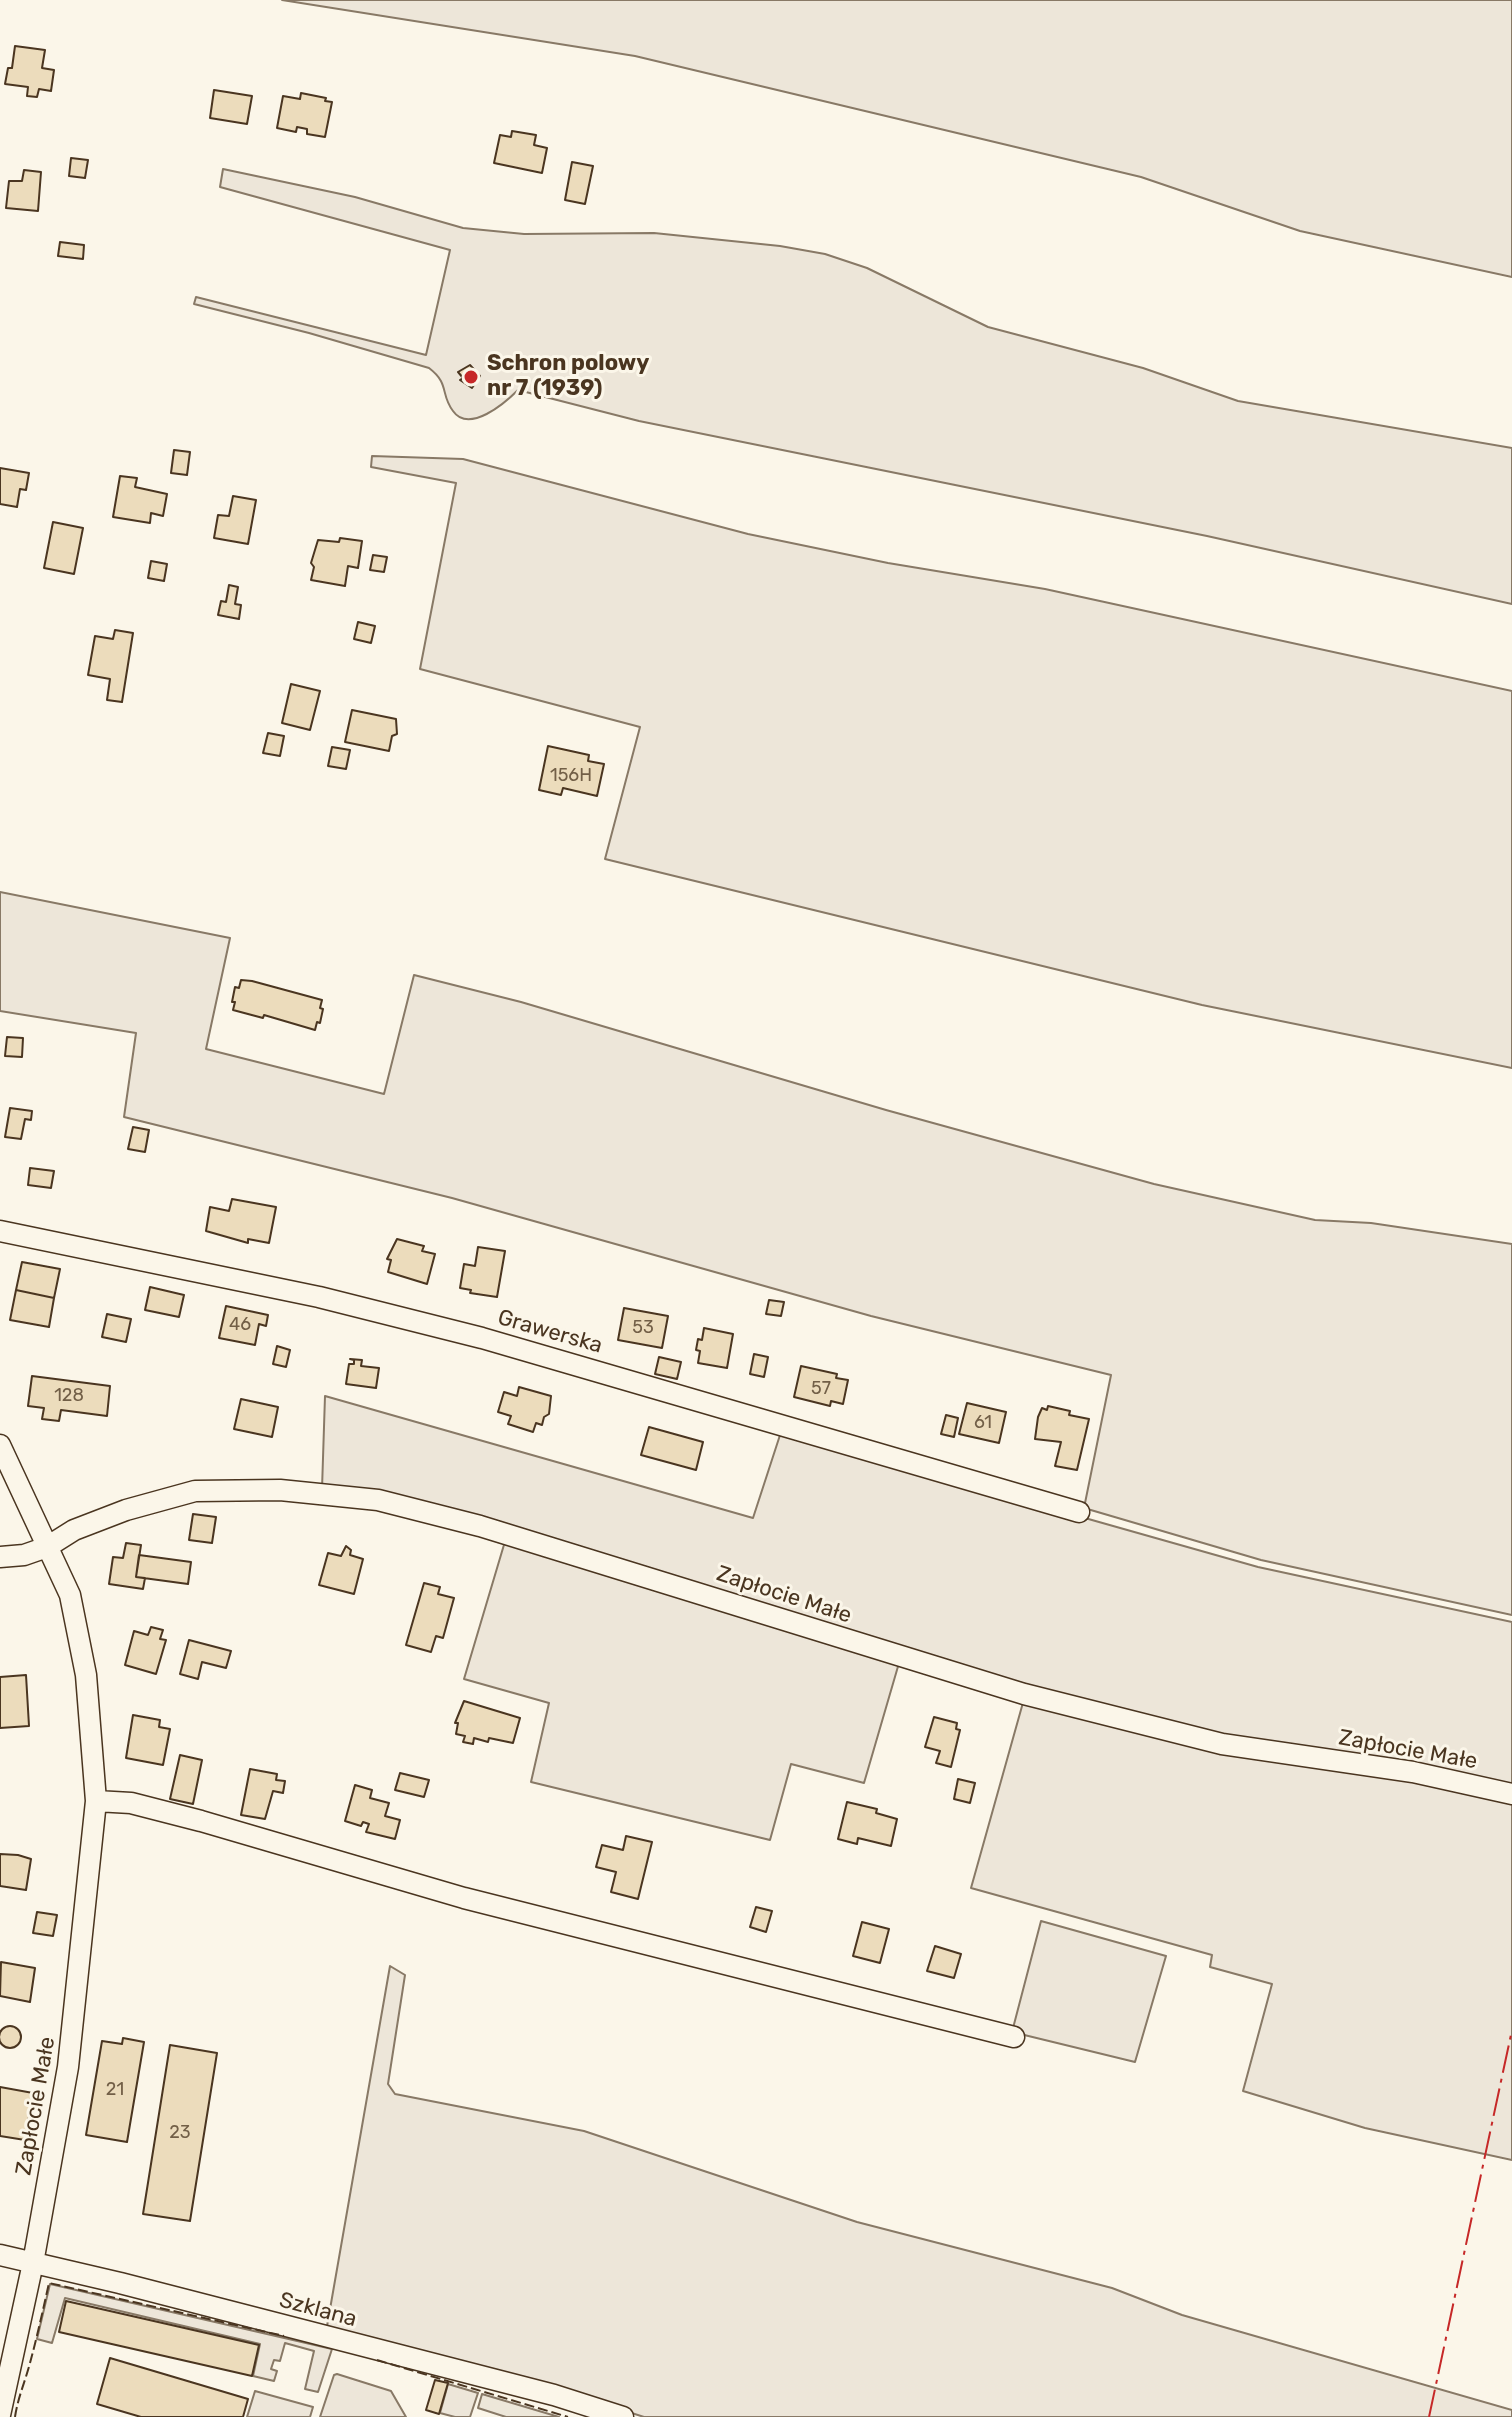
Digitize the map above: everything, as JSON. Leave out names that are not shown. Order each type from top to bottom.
[{"type":"street","name":"Grawerska","points":[[0,1231],[319,1297],[482,1338],[1079,1512]]},
{"type":"street","name":"Zapłocie Małe","points":[[0,1445],[70,1595],[86,1675],[96,1801],[74,2028],[33,2263],[0,2415]]},
{"type":"street","name":"Zapłocie Małe","points":[[47,1547],[74,1530],[126,1510],[195,1491],[280,1490],[378,1500],[480,1526],[1024,1694],[1222,1744],[1413,1772],[1512,1794]]},
{"type":"street","points":[[0,1557],[24,1555],[47,1547]]},
{"type":"street","points":[[96,1801],[145,1806],[464,1898],[1014,2037]]},
{"type":"street","name":"Szklana","points":[[0,2255],[539,2391],[623,2417]]},
{"type":"shaded area","points":[[282,0],[1512,0],[1512,277],[1300,231],[1141,177],[635,56]]},
{"type":"shaded area","points":[[223,169],[355,197],[463,228],[524,234],[654,233],[780,246],[825,254],[867,268],[988,327],[1143,368],[1238,401],[1512,448],[1512,604],[1207,536],[639,421],[518,390],[487,414],[468,419],[460,417],[449,405],[440,379],[429,368],[194,304],[196,297],[426,355],[450,250],[220,187]]},
{"type":"shaded area","points":[[372,456],[463,459],[748,534],[888,563],[1045,589],[1512,691],[1512,1068],[1202,1005],[605,859],[640,727],[420,669],[456,483],[371,467]]},
{"type":"shaded area","points":[[0,892],[230,938],[206,1049],[384,1094],[414,975],[521,1002],[886,1110],[1154,1184],[1315,1220],[1371,1223],[1512,1244],[1512,1615],[1261,1560],[1084,1508],[1111,1375],[871,1316],[452,1198],[124,1117],[136,1033],[0,1011]]},
{"type":"shaded area","points":[[325,1396],[753,1518],[781,1432],[1258,1567],[1512,1622],[1512,1788],[1224,1739],[322,1489]]},
{"type":"shaded area","points":[[506,1538],[899,1663],[864,1783],[791,1764],[770,1840],[531,1782],[549,1703],[464,1679]]},
{"type":"shaded area","points":[[1024,1699],[1512,1800],[1512,2160],[1365,2128],[1243,2091],[1272,1984],[1210,1967],[1212,1955],[971,1888]]},
{"type":"shaded area","points":[[1041,1921],[1166,1956],[1135,2062],[1012,2032]]},
{"type":"shaded area","points":[[390,1966],[405,1975],[388,2084],[395,2094],[584,2131],[857,2222],[1112,2288],[1182,2315],[1512,2410],[1512,2417],[644,2417],[551,2387],[326,2332]]},
{"type":"shaded area","points":[[50,2284],[332,2349],[318,2392],[305,2389],[314,2351],[285,2343],[280,2361],[274,2360],[271,2369],[277,2371],[274,2381],[253,2376],[260,2344],[65,2298],[52,2343],[37,2339]]},
{"type":"shaded area","points":[[334,2375],[391,2391],[406,2417],[320,2417]]},
{"type":"shaded area","points":[[448,2384],[478,2393],[470,2417],[440,2413]]},
{"type":"shaded area","points":[[255,2391],[313,2407],[310,2417],[247,2417]]},
{"type":"shaded area","points":[[482,2394],[559,2417],[506,2417],[478,2408]]},
{"type":"building","points":[[15,46],[45,50],[42,68],[54,70],[51,91],[39,89],[37,97],[27,96],[28,87],[5,84],[8,68],[12,68]]},
{"type":"building","points":[[214,90],[252,96],[247,124],[210,118]]},
{"type":"building","points":[[301,93],[332,102],[325,137],[307,134],[307,129],[297,127],[296,132],[277,128],[283,96],[300,99]]},
{"type":"building","points":[[512,131],[536,135],[534,145],[547,148],[542,173],[494,163],[500,135],[511,137]]},
{"type":"building","points":[[71,158],[88,160],[85,178],[69,176]]},
{"type":"building","points":[[572,162],[593,166],[585,204],[565,200]]},
{"type":"building","points":[[24,170],[41,172],[38,211],[6,208],[9,181],[22,181]]},
{"type":"building","points":[[60,242],[84,245],[83,259],[58,256]]},
{"type":"building","name":"Schron polowy nr 7 (1939)","points":[[470,365],[480,376],[472,388],[460,380],[463,378],[458,372]]},
{"type":"building","points":[[174,450],[190,452],[187,475],[171,473]]},
{"type":"building","points":[[0,468],[29,473],[26,490],[20,489],[17,507],[0,504]]},
{"type":"building","points":[[120,476],[137,478],[135,487],[167,494],[163,516],[151,513],[150,523],[113,517]]},
{"type":"building","points":[[233,496],[256,500],[248,544],[214,538],[218,515],[229,516]]},
{"type":"building","points":[[53,522],[83,528],[74,574],[44,568]]},
{"type":"building","points":[[340,538],[362,541],[358,568],[348,566],[345,586],[311,580],[314,567],[311,563],[318,540],[339,542]]},
{"type":"building","points":[[373,555],[387,557],[384,572],[370,570]]},
{"type":"building","points":[[151,561],[167,564],[164,581],[148,578]]},
{"type":"building","points":[[229,585],[238,587],[235,604],[241,605],[239,619],[218,615],[221,601],[226,602]]},
{"type":"building","points":[[358,622],[375,626],[371,643],[354,639]]},
{"type":"building","points":[[115,630],[133,633],[122,702],[107,700],[110,679],[88,675],[95,636],[113,639]]},
{"type":"building","points":[[291,684],[320,691],[310,730],[282,723]]},
{"type":"building","points":[[352,710],[396,719],[397,734],[392,736],[389,751],[345,742]]},
{"type":"building","points":[[268,733],[284,736],[280,756],[263,753]]},
{"type":"building","points":[[548,746],[589,755],[588,761],[604,764],[597,796],[563,788],[561,795],[539,790]]},
{"type":"building","points":[[332,747],[350,750],[346,769],[328,766]]},
{"type":"building","points":[[241,980],[322,1000],[320,1023],[317,1022],[315,1030],[264,1015],[263,1018],[233,1010],[235,987],[239,988]]},
{"type":"building","points":[[7,1037],[23,1038],[22,1057],[5,1056]]},
{"type":"building","points":[[10,1108],[32,1111],[31,1120],[25,1119],[21,1139],[5,1137]]},
{"type":"building","points":[[133,1127],[149,1130],[145,1152],[128,1149]]},
{"type":"building","points":[[30,1168],[54,1171],[51,1188],[28,1185]]},
{"type":"building","points":[[232,1199],[276,1207],[269,1243],[248,1239],[248,1243],[206,1231],[210,1207],[229,1211]]},
{"type":"building","points":[[397,1239],[424,1246],[422,1251],[435,1254],[427,1284],[388,1272],[391,1260],[387,1259]]},
{"type":"building","points":[[478,1247],[505,1251],[497,1297],[470,1293],[471,1290],[460,1288],[464,1264],[475,1266]]},
{"type":"building","points":[[22,1262],[60,1269],[54,1298],[16,1290]]},
{"type":"building","points":[[150,1287],[184,1295],[179,1317],[145,1310]]},
{"type":"building","points":[[16,1290],[54,1298],[49,1327],[10,1320]]},
{"type":"building","points":[[769,1300],[784,1302],[781,1316],[766,1314]]},
{"type":"building","points":[[226,1306],[268,1315],[266,1326],[259,1324],[255,1345],[219,1338]]},
{"type":"building","points":[[624,1308],[668,1316],[662,1348],[618,1340]]},
{"type":"building","points":[[107,1314],[131,1319],[126,1342],[102,1337]]},
{"type":"building","points":[[704,1328],[733,1334],[727,1368],[698,1363],[700,1351],[696,1350]]},
{"type":"building","points":[[277,1346],[290,1350],[286,1367],[273,1364]]},
{"type":"building","points":[[754,1354],[768,1357],[764,1377],[750,1374]]},
{"type":"building","points":[[659,1357],[681,1362],[677,1379],[655,1374]]},
{"type":"building","points":[[350,1359],[362,1360],[361,1366],[379,1368],[376,1388],[346,1384],[349,1364],[354,1364],[354,1360]]},
{"type":"building","points":[[801,1366],[837,1374],[836,1378],[848,1380],[843,1404],[831,1401],[830,1406],[794,1397]]},
{"type":"building","points":[[32,1376],[110,1386],[107,1416],[61,1410],[59,1421],[42,1419],[44,1408],[28,1406]]},
{"type":"building","points":[[519,1387],[551,1396],[549,1414],[544,1417],[542,1425],[536,1423],[533,1432],[508,1424],[511,1416],[498,1412],[504,1392],[517,1396]]},
{"type":"building","points":[[241,1399],[278,1407],[272,1437],[234,1429]]},
{"type":"building","points":[[967,1403],[1006,1412],[999,1443],[959,1434]]},
{"type":"building","points":[[1048,1406],[1089,1419],[1077,1470],[1055,1466],[1061,1442],[1035,1439],[1038,1417],[1042,1408],[1047,1410]]},
{"type":"building","points":[[946,1415],[958,1418],[954,1437],[941,1434]]},
{"type":"building","points":[[649,1427],[703,1442],[696,1470],[641,1455]]},
{"type":"building","points":[[193,1514],[216,1517],[212,1543],[189,1540]]},
{"type":"building","points":[[126,1543],[141,1545],[136,1577],[145,1578],[143,1589],[109,1584],[113,1557],[123,1558]]},
{"type":"building","points":[[346,1546],[351,1550],[350,1555],[363,1559],[354,1594],[319,1585],[328,1553],[341,1556]]},
{"type":"building","points":[[139,1555],[191,1562],[188,1584],[136,1577]]},
{"type":"building","points":[[424,1583],[440,1587],[438,1594],[454,1598],[443,1638],[436,1636],[431,1652],[406,1645]]},
{"type":"building","points":[[151,1627],[163,1630],[160,1639],[166,1640],[156,1674],[125,1665],[134,1631],[148,1635]]},
{"type":"building","points":[[189,1640],[231,1651],[226,1668],[202,1662],[198,1679],[180,1674]]},
{"type":"building","points":[[26,1675],[29,1726],[0,1728],[0,1677]]},
{"type":"building","points":[[464,1701],[520,1718],[513,1743],[489,1738],[488,1742],[474,1738],[473,1744],[463,1742],[465,1736],[456,1734],[458,1723],[455,1723]]},
{"type":"building","points":[[133,1715],[160,1720],[159,1727],[170,1729],[163,1765],[126,1758]]},
{"type":"building","points":[[934,1717],[957,1723],[956,1729],[960,1730],[951,1767],[936,1763],[940,1751],[925,1747]]},
{"type":"building","points":[[180,1755],[202,1760],[193,1804],[170,1799]]},
{"type":"building","points":[[250,1769],[277,1774],[276,1780],[285,1781],[283,1793],[273,1791],[265,1819],[241,1815]]},
{"type":"building","points":[[400,1773],[429,1780],[424,1797],[395,1790]]},
{"type":"building","points":[[958,1779],[975,1783],[970,1803],[954,1799]]},
{"type":"building","points":[[355,1785],[372,1790],[370,1798],[389,1803],[385,1816],[400,1820],[395,1839],[366,1832],[369,1824],[363,1822],[361,1826],[345,1821]]},
{"type":"building","points":[[847,1802],[877,1809],[876,1813],[897,1819],[891,1846],[858,1838],[857,1844],[838,1839]]},
{"type":"building","points":[[626,1836],[652,1842],[638,1899],[611,1892],[616,1872],[596,1867],[602,1845],[623,1850]]},
{"type":"building","points":[[0,1854],[31,1859],[26,1890],[0,1886]]},
{"type":"building","points":[[756,1907],[772,1911],[766,1932],[750,1927]]},
{"type":"building","points":[[37,1912],[57,1915],[53,1936],[33,1933]]},
{"type":"building","points":[[862,1922],[889,1929],[880,1963],[853,1956]]},
{"type":"building","points":[[935,1946],[961,1954],[954,1978],[927,1971]]},
{"type":"building","points":[[1,1962],[35,1968],[30,2002],[0,1996]]},
{"type":"building","points":[[10,2026],[18,2029],[21,2037],[18,2045],[10,2048],[2,2045],[-1,2037],[2,2029]]},
{"type":"building","points":[[123,2038],[144,2042],[127,2142],[86,2135],[102,2041],[122,2044]]},
{"type":"building","points":[[170,2045],[217,2053],[190,2221],[143,2214]]},
{"type":"building","points":[[0,2087],[33,2093],[25,2140],[0,2136]]},
{"type":"building","points":[[66,2301],[259,2345],[252,2376],[59,2332]]},
{"type":"building","points":[[110,2358],[248,2399],[243,2417],[141,2417],[97,2404]]},
{"type":"building","points":[[435,2380],[448,2383],[439,2414],[426,2410]]},
{"type":"fence","points":[[15,2417],[49,2283],[284,2336]]},
{"type":"fence","points":[[377,2360],[568,2417]]},
{"type":"power","points":[[1429,2417],[1512,2030]]},
{"type":"place","name":"Schron polowy nr 7 (1939)","points":[[471,377]]}]
